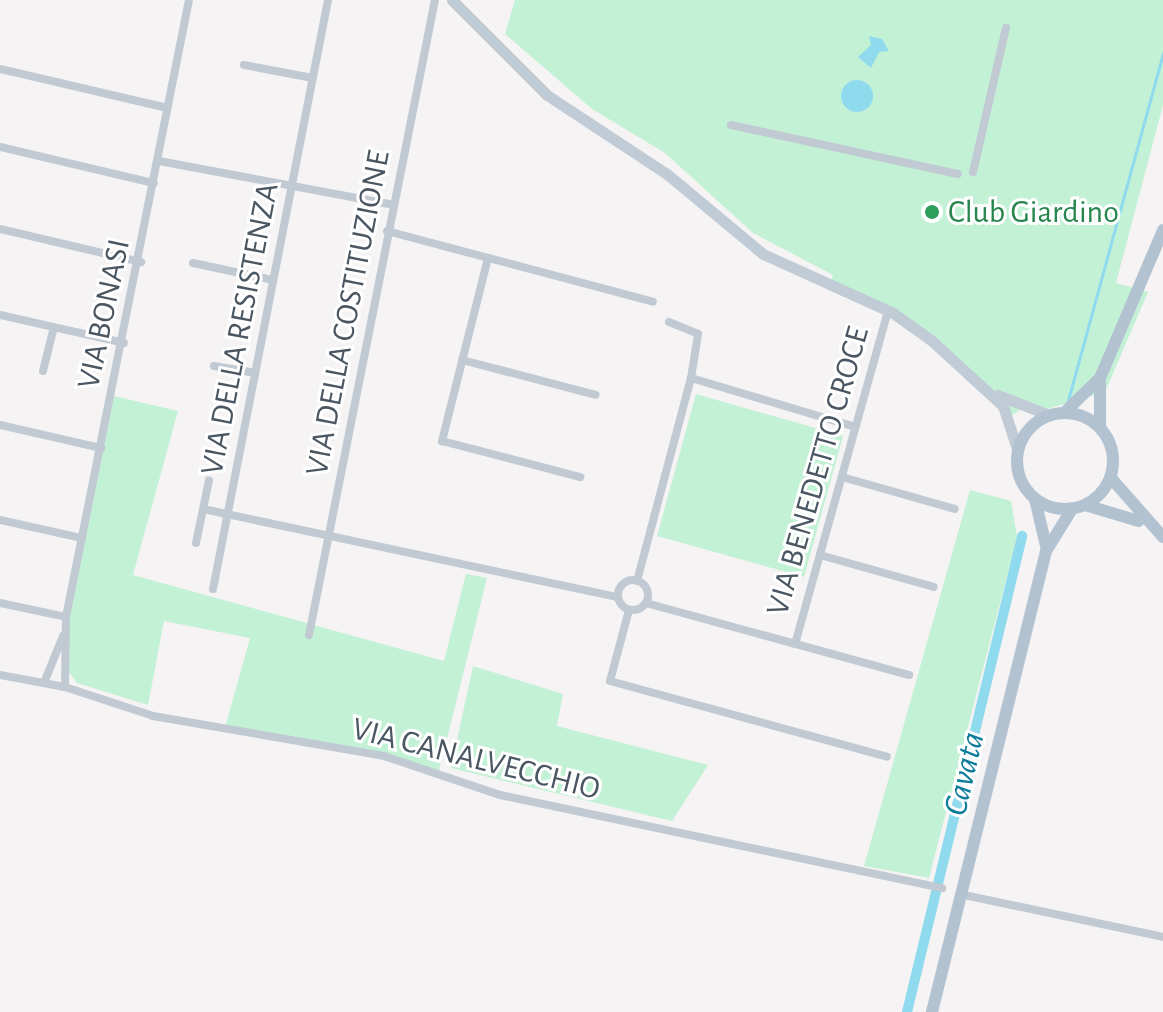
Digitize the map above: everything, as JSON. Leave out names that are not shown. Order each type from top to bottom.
[{"type":"main road","points":[[452,0],[547,95],[667,174],[763,254],[888,311],[989,391],[1012,419],[1020,478],[1035,499],[1046,551]]},
{"type":"main road","points":[[1064,413],[1100,378],[1163,230]]},
{"type":"main road","points":[[1100,378],[1100,428],[1113,451],[1111,478],[1145,523],[1163,537]]},
{"type":"main road","points":[[989,391],[1049,415]]},
{"type":"main road","points":[[1018,452],[1029,429],[1049,415],[1064,413],[1100,428]]},
{"type":"main road","points":[[932,1012],[1046,551],[1079,507],[1111,478]]},
{"type":"main road","points":[[1035,499],[1145,523]]},
{"type":"street","name":"VIA BONASI","points":[[65,687],[63,636],[66,617],[141,262],[189,0]]},
{"type":"street","name":"VIA DELLA RESISTENZA","points":[[213,589],[328,0]]},
{"type":"street","name":"VIA DELLA COSTITUZIONE","points":[[309,635],[435,0]]},
{"type":"street","points":[[973,172],[1006,28]]},
{"type":"street","points":[[244,65],[313,78]]},
{"type":"street","points":[[0,69],[168,108]]},
{"type":"street","points":[[731,125],[958,174]]},
{"type":"street","points":[[0,147],[154,183]]},
{"type":"street","points":[[159,161],[393,205]]},
{"type":"street","points":[[0,229],[141,262]]},
{"type":"street","points":[[387,231],[653,302]]},
{"type":"street","points":[[488,258],[442,441],[580,477]]},
{"type":"street","points":[[193,263],[273,280]]},
{"type":"street","name":"VIA BENEDETTO CROCE","points":[[795,644],[888,311]]},
{"type":"street","points":[[0,315],[124,343]]},
{"type":"street","points":[[637,581],[691,378],[698,334],[669,322]]},
{"type":"street","points":[[43,371],[54,327]]},
{"type":"street","points":[[462,360],[596,395]]},
{"type":"street","points":[[214,366],[255,373]]},
{"type":"street","points":[[691,378],[855,427]]},
{"type":"street","points":[[0,425],[101,448]]},
{"type":"street","points":[[842,477],[955,509]]},
{"type":"street","points":[[196,543],[209,480]]},
{"type":"street","points":[[203,509],[331,533],[618,597],[629,610]]},
{"type":"street","points":[[0,520],[82,538]]},
{"type":"street","points":[[820,555],[934,587]]},
{"type":"street","points":[[618,597],[626,582],[637,581],[647,590],[646,603]]},
{"type":"street","points":[[0,603],[66,617]]},
{"type":"street","points":[[629,610],[646,603],[909,675]]},
{"type":"street","points":[[629,610],[610,681],[887,757]]},
{"type":"street","name":"VIA BONASI","points":[[44,683],[63,636]]},
{"type":"street","name":"VIA CANALVECCHIO","points":[[0,675],[65,687],[153,716],[384,756],[500,795],[942,888]]},
{"type":"street","points":[[964,895],[1163,937]]},
{"type":"green space","name":"Club Giardino","points":[[515,0],[1163,0],[1163,105],[1116,283],[1148,292],[1105,392],[1047,409],[1028,405],[1009,417],[903,322],[828,290],[833,275],[753,233],[665,153],[592,109],[505,34]]},
{"type":"green space","points":[[696,394],[843,436],[804,577],[657,536]]},
{"type":"green space","points":[[114,396],[178,411],[133,575],[444,661],[466,574],[487,578],[439,771],[225,728],[250,638],[164,621],[148,705],[77,683],[69,672],[68,617]]},
{"type":"green space","points":[[970,490],[1011,501],[1017,537],[929,878],[864,866]]},
{"type":"green space","points":[[473,666],[563,694],[557,726],[708,765],[672,821],[451,768]]},
{"type":"water","points":[[869,36],[882,39],[889,51],[879,52],[871,68],[858,57],[871,45]]},
{"type":"water","points":[[857,80],[868,85],[873,96],[868,107],[857,112],[846,107],[841,96],[846,85]]},
{"type":"waterway","points":[[1067,404],[1163,53]]},
{"type":"waterway","name":"Cavata","points":[[907,1012],[1022,536]]},
{"type":"place","name":"Club Giardino","points":[[932,212]]}]
